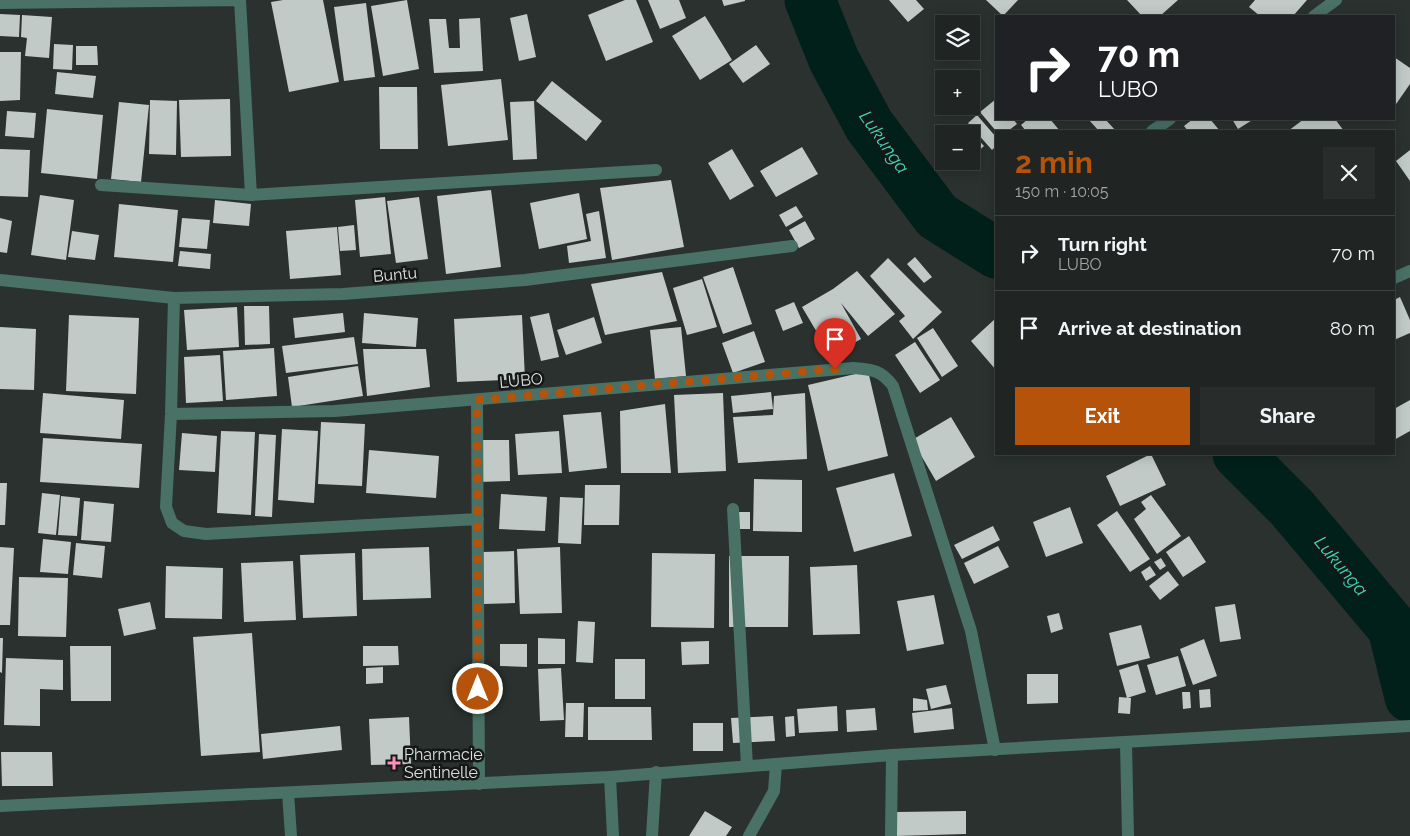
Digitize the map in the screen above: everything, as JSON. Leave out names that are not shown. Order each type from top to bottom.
[{"type":"street","points":[[0,3],[240,0],[251,195]]},
{"type":"street","points":[[1315,15],[1336,0]]},
{"type":"street","points":[[1154,130],[1168,120]]},
{"type":"street","points":[[102,185],[251,195],[656,170]]},
{"type":"street","name":"Buntu","points":[[0,280],[174,298],[342,294],[525,280],[792,246]]},
{"type":"street","points":[[1395,278],[1410,271]]},
{"type":"street","points":[[174,298],[166,507],[172,523],[184,530],[206,534],[478,519]]},
{"type":"street","name":"LUBO","points":[[171,414],[335,411],[844,368],[873,370],[885,376],[893,386],[971,631],[995,750]]},
{"type":"street","points":[[477,400],[479,784]]},
{"type":"street","points":[[734,509],[747,766]]},
{"type":"street","points":[[0,806],[610,777],[892,755],[1410,726]]},
{"type":"street","points":[[1126,743],[1128,836]]},
{"type":"street","points":[[891,836],[892,755]]},
{"type":"street","points":[[749,836],[774,791],[776,764]]},
{"type":"street","points":[[652,836],[656,772]]},
{"type":"street","points":[[610,777],[613,836]]},
{"type":"street","points":[[288,793],[291,836]]},
{"type":"building","points":[[283,0],[323,0],[339,82],[289,92],[271,2]]},
{"type":"building","points":[[407,0],[419,69],[383,76],[371,6]]},
{"type":"building","points":[[625,0],[636,0],[653,42],[606,61],[588,15]]},
{"type":"building","points":[[648,0],[679,0],[686,18],[660,29]]},
{"type":"building","points":[[722,0],[745,0],[745,1],[724,6]]},
{"type":"building","points":[[889,0],[916,0],[924,9],[908,22]]},
{"type":"building","points":[[986,0],[1018,0],[1004,15]]},
{"type":"building","points":[[1127,0],[1178,0],[1161,15],[1141,15]]},
{"type":"building","points":[[1255,0],[1307,0],[1294,15],[1259,15],[1249,7]]},
{"type":"building","points":[[366,3],[375,77],[344,81],[334,7]]},
{"type":"building","points":[[0,14],[20,15],[19,37],[0,36]]},
{"type":"building","points":[[527,14],[536,57],[519,61],[510,18]]},
{"type":"building","points":[[22,15],[52,17],[49,58],[25,56],[27,38],[21,37]]},
{"type":"building","points":[[705,16],[732,60],[700,80],[672,36]]},
{"type":"building","points":[[480,18],[483,71],[434,73],[429,19],[446,19],[449,48],[460,48],[459,19]]},
{"type":"building","points":[[54,44],[73,45],[72,70],[53,69]]},
{"type":"building","points":[[756,45],[770,64],[743,83],[729,64]]},
{"type":"building","points":[[76,46],[97,46],[98,65],[76,65]]},
{"type":"building","points":[[0,52],[21,52],[20,100],[0,101]]},
{"type":"building","points":[[1395,58],[1410,68],[1410,84],[1395,106]]},
{"type":"building","points":[[57,72],[96,76],[93,98],[55,94]]},
{"type":"building","points":[[501,79],[508,140],[448,146],[441,85]]},
{"type":"building","points":[[552,81],[602,121],[586,141],[536,101]]},
{"type":"building","points":[[379,87],[417,87],[418,149],[380,149]]},
{"type":"building","points":[[230,99],[231,156],[181,157],[179,100]]},
{"type":"building","points":[[150,100],[177,101],[176,155],[149,154]]},
{"type":"building","points":[[995,100],[995,120],[1014,120],[1017,124],[1009,130],[995,130],[980,112]]},
{"type":"building","points":[[534,101],[537,159],[513,160],[510,102]]},
{"type":"building","points":[[119,102],[149,105],[141,182],[111,179]]},
{"type":"building","points":[[47,109],[103,115],[97,179],[41,173]]},
{"type":"building","points":[[7,111],[36,113],[34,138],[5,136]]},
{"type":"building","points":[[977,115],[995,136],[995,147],[992,150],[980,136],[980,125],[970,125],[968,123]]},
{"type":"building","points":[[1027,120],[1051,120],[1059,130],[1025,130],[1021,125]]},
{"type":"building","points":[[1089,120],[1106,120],[1115,130],[1098,130]]},
{"type":"building","points":[[1192,120],[1211,120],[1219,130],[1187,130],[1184,126]]},
{"type":"building","points":[[1233,120],[1252,120],[1238,129]]},
{"type":"building","points":[[1303,120],[1336,120],[1343,130],[1289,130]]},
{"type":"building","points":[[802,147],[818,174],[776,197],[760,171]]},
{"type":"building","points":[[0,149],[30,150],[28,197],[0,196]]},
{"type":"building","points":[[732,149],[754,186],[730,200],[708,163]]},
{"type":"building","points":[[1410,150],[1410,181],[1396,161]]},
{"type":"building","points":[[671,180],[684,247],[612,260],[600,188]]},
{"type":"building","points":[[491,190],[501,267],[446,274],[437,196]]},
{"type":"building","points":[[579,193],[587,239],[539,249],[530,203]]},
{"type":"building","points":[[40,195],[74,200],[66,260],[31,255]]},
{"type":"building","points":[[385,197],[391,254],[360,257],[355,200]]},
{"type":"building","points":[[419,197],[428,259],[396,263],[387,201]]},
{"type":"building","points":[[215,200],[251,204],[249,226],[213,223]]},
{"type":"building","points":[[119,204],[178,210],[173,262],[114,257]]},
{"type":"building","points":[[796,206],[803,217],[786,227],[779,215]]},
{"type":"building","points":[[599,211],[606,258],[569,263],[567,246],[591,241],[586,214]]},
{"type":"building","points":[[0,218],[12,221],[7,253],[0,252]]},
{"type":"building","points":[[182,218],[210,220],[207,249],[179,247]]},
{"type":"building","points":[[805,221],[815,239],[799,248],[789,230]]},
{"type":"building","points":[[354,225],[356,250],[340,251],[338,227]]},
{"type":"building","points":[[337,227],[341,275],[290,279],[286,231]]},
{"type":"building","points":[[72,231],[99,235],[95,260],[68,257]]},
{"type":"building","points":[[180,251],[211,254],[210,269],[178,266]]},
{"type":"building","points":[[915,257],[932,277],[924,283],[907,264]]},
{"type":"building","points":[[888,258],[942,312],[913,339],[899,321],[905,316],[870,276]]},
{"type":"building","points":[[733,267],[752,324],[723,334],[703,277]]},
{"type":"building","points":[[857,271],[895,314],[868,336],[841,303],[861,339],[831,356],[802,307],[833,289]]},
{"type":"building","points":[[662,272],[677,321],[605,335],[591,284]]},
{"type":"building","points":[[702,279],[717,327],[687,335],[673,288]]},
{"type":"building","points":[[1400,297],[1410,320],[1410,333],[1395,340],[1395,300]]},
{"type":"building","points":[[794,302],[803,323],[783,331],[775,310]]},
{"type":"building","points":[[244,306],[269,306],[270,344],[245,345]]},
{"type":"building","points":[[237,307],[239,347],[187,350],[184,310]]},
{"type":"building","points":[[343,313],[345,332],[295,338],[293,318]]},
{"type":"building","points":[[364,313],[418,318],[416,347],[362,343]]},
{"type":"building","points":[[549,313],[559,357],[541,361],[530,317]]},
{"type":"building","points":[[69,315],[139,318],[136,394],[66,391]]},
{"type":"building","points":[[522,315],[525,379],[457,382],[454,319]]},
{"type":"building","points":[[594,317],[602,343],[566,355],[557,330]]},
{"type":"building","points":[[995,319],[995,369],[971,341]]},
{"type":"building","points":[[0,327],[36,329],[34,390],[0,389]]},
{"type":"building","points":[[681,327],[686,376],[655,379],[650,330]]},
{"type":"building","points":[[933,328],[958,366],[942,377],[917,338]]},
{"type":"building","points":[[754,331],[765,362],[733,373],[722,343]]},
{"type":"building","points":[[354,337],[358,364],[286,373],[282,346]]},
{"type":"building","points":[[915,342],[940,380],[920,393],[895,355]]},
{"type":"building","points":[[274,348],[277,396],[226,400],[223,351]]},
{"type":"building","points":[[363,349],[426,349],[430,387],[367,396]]},
{"type":"building","points":[[220,355],[223,401],[186,403],[184,357]]},
{"type":"building","points":[[358,366],[363,396],[292,407],[288,377]]},
{"type":"building","points":[[868,371],[888,456],[828,471],[808,385]]},
{"type":"building","points":[[771,392],[773,409],[733,413],[731,396]]},
{"type":"building","points":[[43,393],[124,400],[121,439],[40,433]]},
{"type":"building","points":[[723,393],[726,471],[678,473],[674,395]]},
{"type":"building","points":[[805,393],[807,459],[738,463],[733,417],[773,415],[774,396]]},
{"type":"building","points":[[1410,400],[1410,431],[1395,439],[1395,408]]},
{"type":"building","points":[[665,404],[671,473],[621,473],[620,411]]},
{"type":"building","points":[[601,412],[607,468],[569,472],[563,415]]},
{"type":"building","points":[[951,417],[975,457],[936,481],[912,440]]},
{"type":"building","points":[[321,422],[365,424],[362,486],[318,484]]},
{"type":"building","points":[[282,429],[318,431],[314,503],[278,500]]},
{"type":"building","points":[[221,431],[255,432],[251,515],[217,513]]},
{"type":"building","points":[[559,431],[562,473],[518,475],[515,434]]},
{"type":"building","points":[[182,433],[217,436],[215,472],[179,470]]},
{"type":"building","points":[[259,434],[276,435],[272,517],[255,516]]},
{"type":"building","points":[[43,438],[142,444],[139,488],[40,482]]},
{"type":"building","points":[[478,440],[509,440],[510,481],[479,482]]},
{"type":"building","points":[[369,450],[439,456],[436,498],[366,493]]},
{"type":"building","points":[[1151,455],[1166,485],[1120,506],[1106,476]]},
{"type":"building","points":[[894,473],[912,536],[854,552],[836,488]]},
{"type":"building","points":[[754,479],[802,480],[802,532],[753,531]]},
{"type":"building","points":[[0,483],[7,483],[5,525],[0,525]]},
{"type":"building","points":[[585,485],[620,485],[619,525],[584,525]]},
{"type":"building","points":[[42,493],[60,495],[56,535],[38,533]]},
{"type":"building","points":[[501,494],[547,497],[545,531],[499,529]]},
{"type":"building","points":[[1151,495],[1181,536],[1157,554],[1134,519],[1146,509],[1141,502]]},
{"type":"building","points":[[61,496],[80,498],[77,536],[58,535]]},
{"type":"building","points":[[560,497],[583,498],[581,544],[558,543]]},
{"type":"building","points":[[84,501],[114,504],[111,542],[81,540]]},
{"type":"building","points":[[1070,507],[1083,543],[1046,557],[1033,522]]},
{"type":"building","points":[[1117,511],[1150,559],[1130,572],[1097,525]]},
{"type":"building","points":[[737,512],[750,512],[750,529],[736,529]]},
{"type":"building","points":[[993,526],[1000,540],[962,559],[954,545]]},
{"type":"building","points":[[1189,536],[1206,562],[1183,577],[1166,552]]},
{"type":"building","points":[[43,539],[71,542],[68,574],[40,572]]},
{"type":"building","points":[[76,543],[105,546],[102,578],[73,575]]},
{"type":"building","points":[[998,546],[1009,567],[974,584],[964,563]]},
{"type":"building","points":[[0,547],[14,548],[10,625],[0,625]]},
{"type":"building","points":[[429,547],[431,598],[363,600],[362,549]]},
{"type":"building","points":[[560,547],[562,613],[520,614],[517,549]]},
{"type":"building","points":[[514,551],[515,603],[483,604],[482,552]]},
{"type":"building","points":[[355,553],[357,616],[303,618],[300,555]]},
{"type":"building","points":[[652,553],[715,554],[714,628],[651,627]]},
{"type":"building","points":[[729,556],[789,556],[788,627],[729,627]]},
{"type":"building","points":[[1161,558],[1166,566],[1160,570],[1154,562]]},
{"type":"building","points":[[293,561],[296,620],[244,622],[241,563]]},
{"type":"building","points":[[857,565],[860,634],[813,635],[810,567]]},
{"type":"building","points":[[166,566],[223,568],[222,619],[165,618]]},
{"type":"building","points":[[1150,566],[1156,575],[1146,581],[1141,572]]},
{"type":"building","points":[[1168,571],[1179,585],[1160,600],[1149,586]]},
{"type":"building","points":[[19,577],[68,578],[66,637],[18,636]]},
{"type":"building","points":[[934,595],[944,644],[907,651],[897,601]]},
{"type":"building","points":[[150,602],[156,629],[124,636],[118,609]]},
{"type":"building","points":[[1235,604],[1241,639],[1220,642],[1215,607]]},
{"type":"building","points":[[1059,613],[1063,629],[1051,633],[1047,616]]},
{"type":"building","points":[[578,621],[595,622],[593,663],[576,662]]},
{"type":"building","points":[[1141,625],[1150,658],[1117,666],[1109,633]]},
{"type":"building","points":[[252,633],[260,752],[201,756],[193,637]]},
{"type":"building","points":[[0,638],[3,638],[2,673],[0,672]]},
{"type":"building","points":[[538,638],[565,639],[565,664],[538,664]]},
{"type":"building","points":[[1204,639],[1217,676],[1193,685],[1180,649]]},
{"type":"building","points":[[709,641],[709,664],[682,665],[681,642]]},
{"type":"building","points":[[500,644],[527,644],[527,667],[500,666]]},
{"type":"building","points":[[70,646],[111,646],[111,701],[71,701]]},
{"type":"building","points":[[363,646],[398,646],[399,665],[363,666]]},
{"type":"building","points":[[1178,656],[1186,686],[1156,695],[1147,665]]},
{"type":"building","points":[[6,658],[63,660],[63,690],[40,689],[40,726],[4,725]]},
{"type":"building","points":[[615,659],[645,659],[645,699],[615,699]]},
{"type":"building","points":[[1138,664],[1146,692],[1127,698],[1119,670]]},
{"type":"building","points":[[383,667],[383,683],[366,684],[366,668]]},
{"type":"building","points":[[561,668],[564,720],[540,721],[538,669]]},
{"type":"building","points":[[1027,674],[1058,674],[1058,703],[1027,704]]},
{"type":"building","points":[[946,685],[951,704],[931,709],[926,689]]},
{"type":"building","points":[[1210,689],[1211,707],[1200,708],[1199,690]]},
{"type":"building","points":[[1182,692],[1190,692],[1191,708],[1183,709]]},
{"type":"building","points":[[1119,697],[1131,698],[1130,714],[1118,713]]},
{"type":"building","points":[[913,698],[927,700],[928,710],[913,711]]},
{"type":"building","points":[[566,703],[584,703],[583,737],[565,737]]},
{"type":"building","points":[[837,706],[838,731],[799,733],[797,709]]},
{"type":"building","points":[[588,707],[651,707],[652,740],[588,740]]},
{"type":"building","points":[[875,708],[877,730],[847,732],[846,710]]},
{"type":"building","points":[[952,708],[954,729],[914,733],[912,713]]},
{"type":"building","points":[[773,716],[775,741],[733,743],[731,718]]},
{"type":"building","points":[[794,716],[795,736],[786,737],[785,717]]},
{"type":"building","points":[[409,717],[411,764],[371,765],[369,719]]},
{"type":"building","points":[[693,723],[723,723],[723,751],[693,751]]},
{"type":"building","points":[[340,726],[342,750],[263,759],[261,734]]},
{"type":"building","points":[[1,752],[52,752],[53,786],[2,786]]},
{"type":"building","points":[[705,811],[732,827],[726,836],[689,836]]},
{"type":"building","points":[[966,811],[966,834],[896,836],[896,812]]},
{"type":"waterway","name":"Lukunga","points":[[810,0],[834,60],[869,125],[937,216],[995,252]]},
{"type":"waterway","name":"Lukunga","points":[[1239,455],[1292,508],[1393,628],[1410,697]]},
{"type":"place","name":"Pharmacie Sentinelle","points":[[394,763]]},
{"type":"route","points":[[478,689],[477,400],[835,369]]}]
